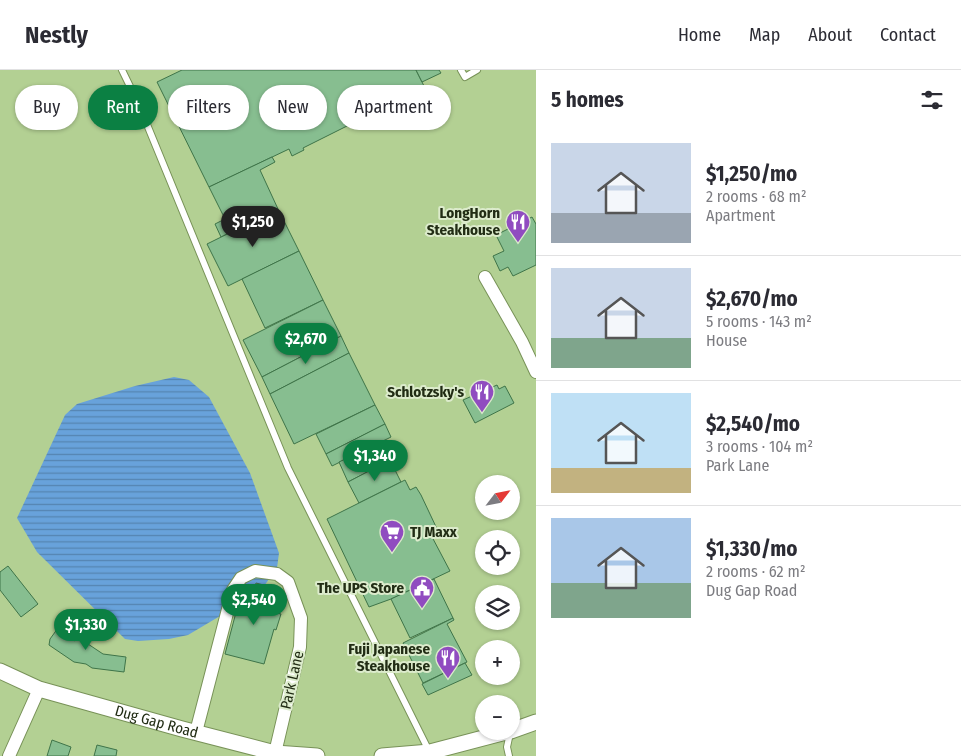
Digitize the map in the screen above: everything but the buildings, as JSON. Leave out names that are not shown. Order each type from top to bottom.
[{"type":"street","points":[[485,276],[522,342],[536,372]]},
{"type":"street","name":"Park Lane","points":[[196,732],[233,590],[241,578],[255,572],[277,574],[288,582],[301,618],[300,647],[275,752]]},
{"type":"street","name":"Dug Gap Road","points":[[0,672],[39,689],[196,732],[275,752],[317,756]]},
{"type":"street","points":[[9,756],[39,689]]},
{"type":"street","points":[[520,728],[536,722]]},
{"type":"street","points":[[382,756],[430,752],[476,740]]},
{"type":"lane","points":[[122,70],[142,114],[288,468],[430,752]]},
{"type":"lane","points":[[462,70],[465,77],[477,70]]},
{"type":"lane","points":[[509,740],[507,747],[509,756]]},
{"type":"water","points":[[174,377],[189,380],[209,397],[250,473],[279,553],[277,568],[259,593],[188,635],[169,639],[138,641],[125,639],[37,552],[17,518],[65,415],[77,404],[135,386]]},
{"type":"place","name":"LongHorn Steakhouse","points":[[518,243]]},
{"type":"place","name":"Schlotzsky's","points":[[482,413]]},
{"type":"place","name":"TJ Maxx","points":[[392,553]]},
{"type":"place","name":"The UPS Store","points":[[422,609]]},
{"type":"place","name":"Fuji Japanese Steakhouse","points":[[448,679]]}]
